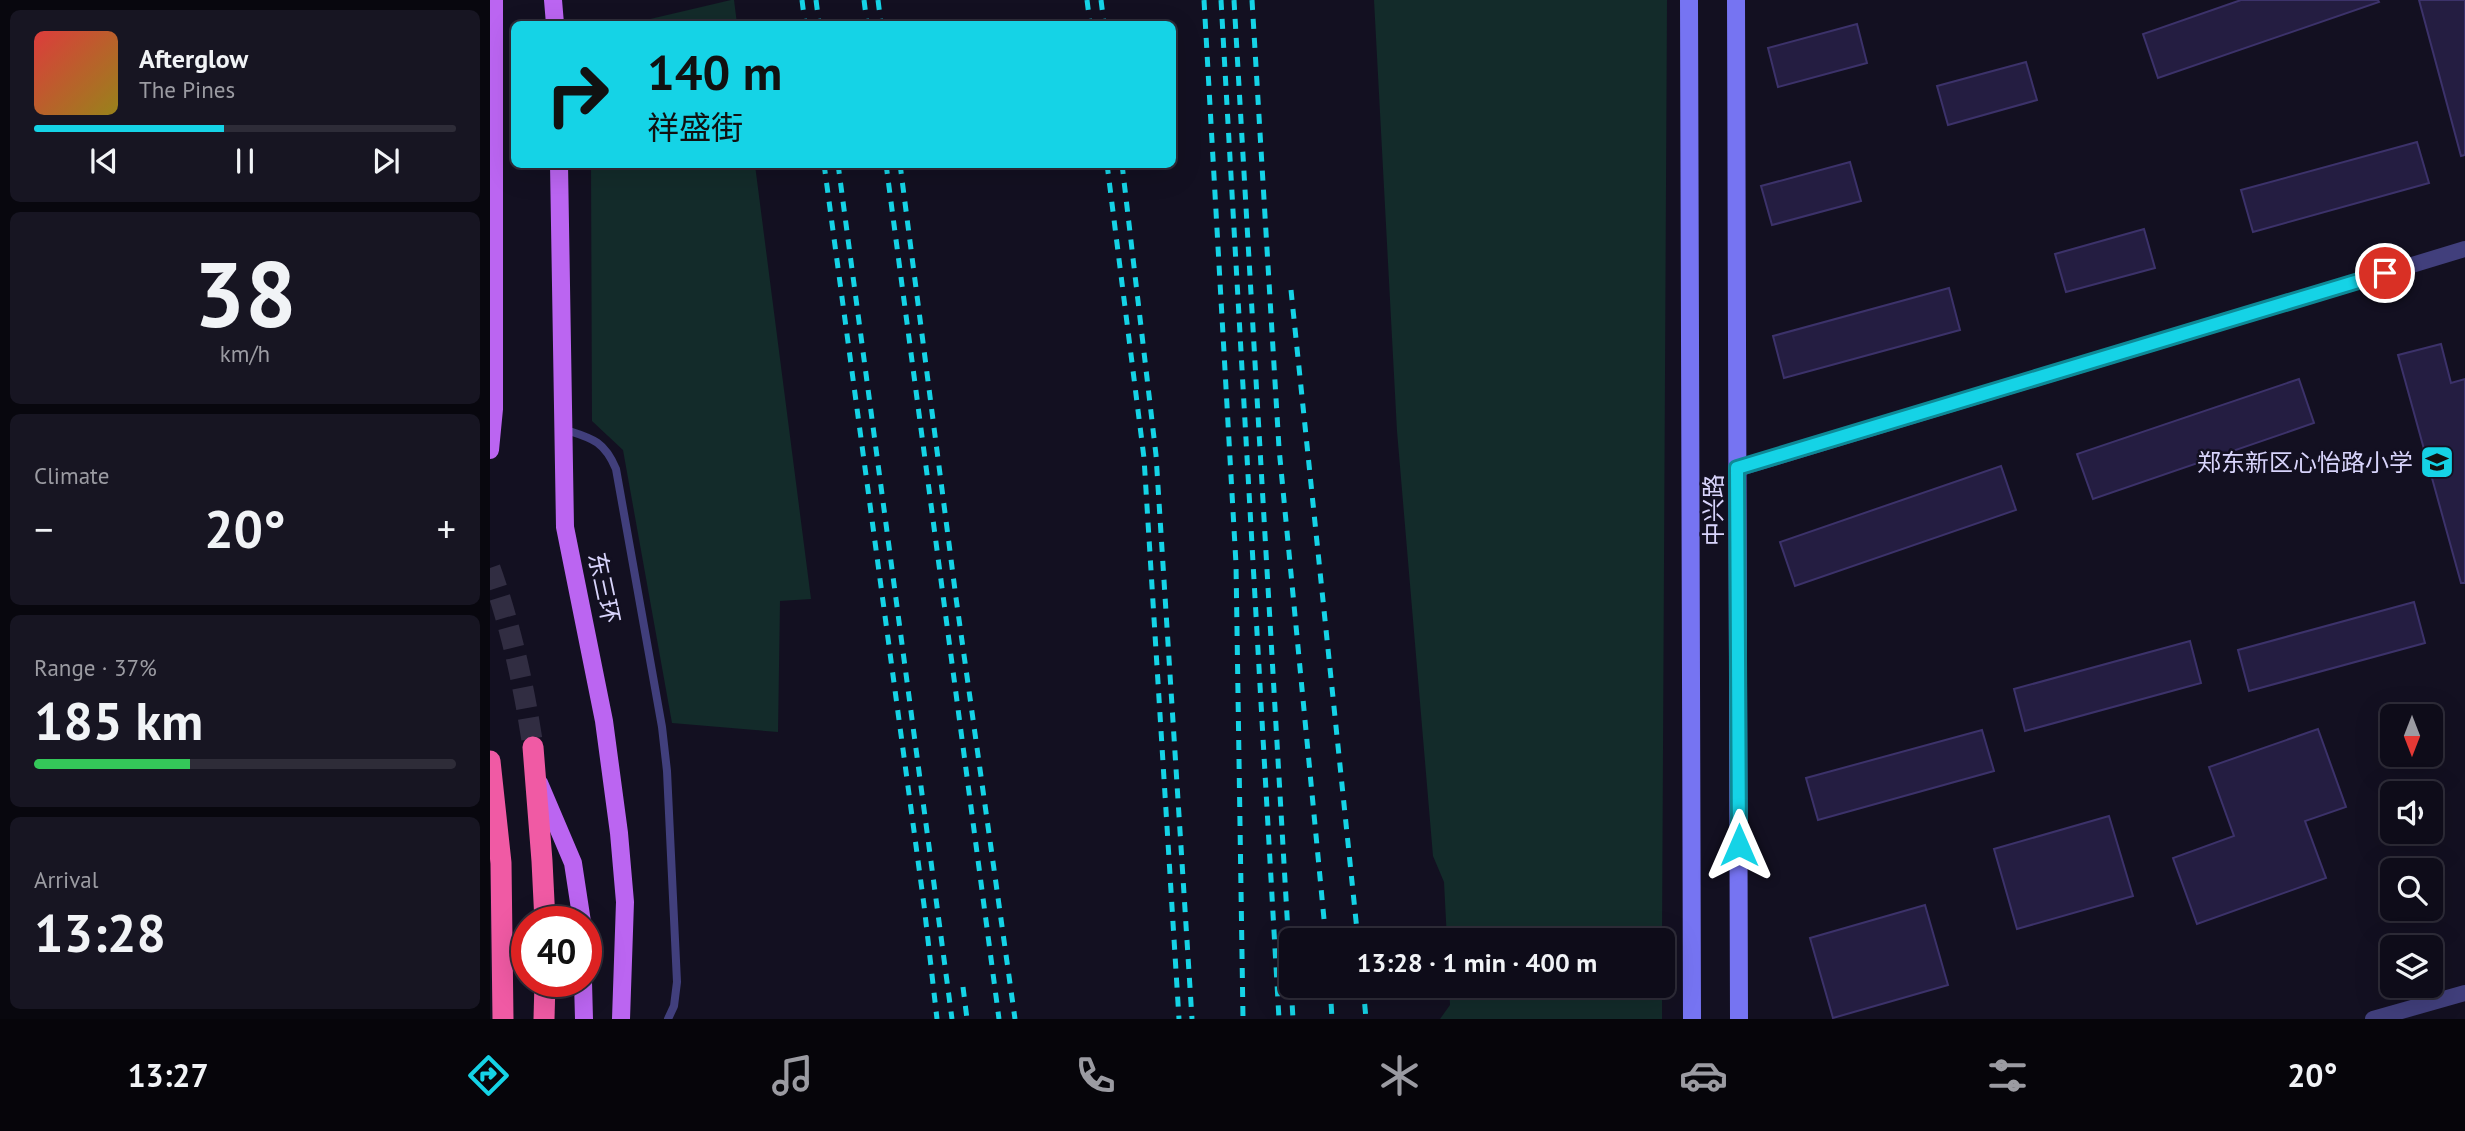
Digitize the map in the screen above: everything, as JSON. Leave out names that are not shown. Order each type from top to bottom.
[{"type":"highway","points":[[533,747],[544,906]]},
{"type":"highway","points":[[491,778],[501,863],[503,1019]]},
{"type":"highway","points":[[544,1019],[545,997]]},
{"type":"main road","points":[[490,450],[495,409],[494,0]]},
{"type":"main road","points":[[553,0],[555,21]]},
{"type":"main road","name":"东三环","points":[[559,168],[565,527],[604,720],[619,833],[625,902],[621,1019]]},
{"type":"main road","points":[[534,773],[573,863],[580,906]]},
{"type":"main road","points":[[583,997],[584,1019]]},
{"type":"street","name":"中兴路","points":[[1689,0],[1692,1019]]},
{"type":"street","name":"中兴路","points":[[1736,0],[1739,1019]]},
{"type":"street","points":[[1737,468],[2465,249]]},
{"type":"street","points":[[2373,1019],[2465,993]]},
{"type":"lane","points":[[562,429],[593,439],[608,452],[616,469],[662,727],[667,771],[677,982],[674,1006],[667,1019]]},
{"type":"green space","points":[[734,0],[737,21],[642,21]]},
{"type":"green space","points":[[1374,0],[1667,0],[1662,928],[1446,928],[1444,882],[1433,856],[1397,431]]},
{"type":"green space","points":[[591,168],[755,168],[811,599],[780,601],[778,732],[672,723],[623,450],[592,421]]},
{"type":"green space","points":[[1450,998],[1662,998],[1662,1019],[1440,1019],[1450,1005]]},
{"type":"building","points":[[2241,0],[2379,2],[2158,78],[2143,34]]},
{"type":"building","points":[[2419,0],[2465,0],[2465,155],[2461,156]]},
{"type":"building","points":[[1857,24],[1867,63],[1778,87],[1768,48]]},
{"type":"building","points":[[2026,62],[2037,100],[1948,125],[1937,86]]},
{"type":"building","points":[[2417,142],[2429,183],[2253,232],[2241,190]]},
{"type":"building","points":[[1850,162],[1861,201],[1772,225],[1761,186]]},
{"type":"building","points":[[2144,229],[2155,268],[2066,292],[2055,254]]},
{"type":"building","points":[[1949,288],[1960,330],[1784,378],[1773,336]]},
{"type":"building","points":[[2441,344],[2451,383],[2465,379],[2465,583],[2461,583],[2398,355]]},
{"type":"building","points":[[2299,379],[2314,423],[2093,499],[2077,454]]},
{"type":"building","points":[[2001,466],[2016,510],[1795,586],[1780,542]]},
{"type":"building","points":[[2414,602],[2425,643],[2249,691],[2238,650]]},
{"type":"building","points":[[2190,641],[2201,683],[2025,731],[2014,689]]},
{"type":"building","points":[[2318,729],[2346,807],[2305,821],[2326,878],[2197,924],[2173,858],[2234,836],[2209,767]]},
{"type":"building","points":[[1982,730],[1994,771],[1818,820],[1806,778]]},
{"type":"building","points":[[2109,816],[2133,896],[2017,929],[1994,849]]},
{"type":"building","points":[[1925,905],[1948,985],[1833,1018],[1810,938]]},
{"type":"tunnel","points":[[490,568],[516,657],[533,747]]},
{"type":"railway","points":[[802,0],[805,21]]},
{"type":"railway","points":[[816,0],[819,21]]},
{"type":"railway","points":[[864,0],[867,21]]},
{"type":"railway","points":[[878,0],[881,21]]},
{"type":"railway","points":[[1087,0],[1090,21]]},
{"type":"railway","points":[[1101,0],[1104,21]]},
{"type":"railway","points":[[1204,0],[1236,564],[1243,1019]]},
{"type":"railway","points":[[1221,0],[1279,1019]]},
{"type":"railway","points":[[1234,0],[1293,1019]]},
{"type":"railway","points":[[1252,0],[1279,448],[1325,928]]},
{"type":"railway","points":[[825,168],[937,1019]]},
{"type":"railway","points":[[839,168],[952,1019]]},
{"type":"railway","points":[[887,168],[999,1019]]},
{"type":"railway","points":[[901,168],[956,598],[1015,1019]]},
{"type":"railway","points":[[1108,168],[1144,458],[1179,1019]]},
{"type":"railway","points":[[1122,168],[1156,455],[1192,1019]]},
{"type":"railway","points":[[1291,290],[1357,928]]},
{"type":"railway","points":[[963,987],[967,1019]]},
{"type":"railway","points":[[1331,998],[1332,1019]]},
{"type":"railway","points":[[1364,998],[1366,1019]]},
{"type":"place","name":"郑东新区心怡路小学","points":[[2437,462]]},
{"type":"route","points":[[1739,845],[1737,468],[2385,273]]}]
